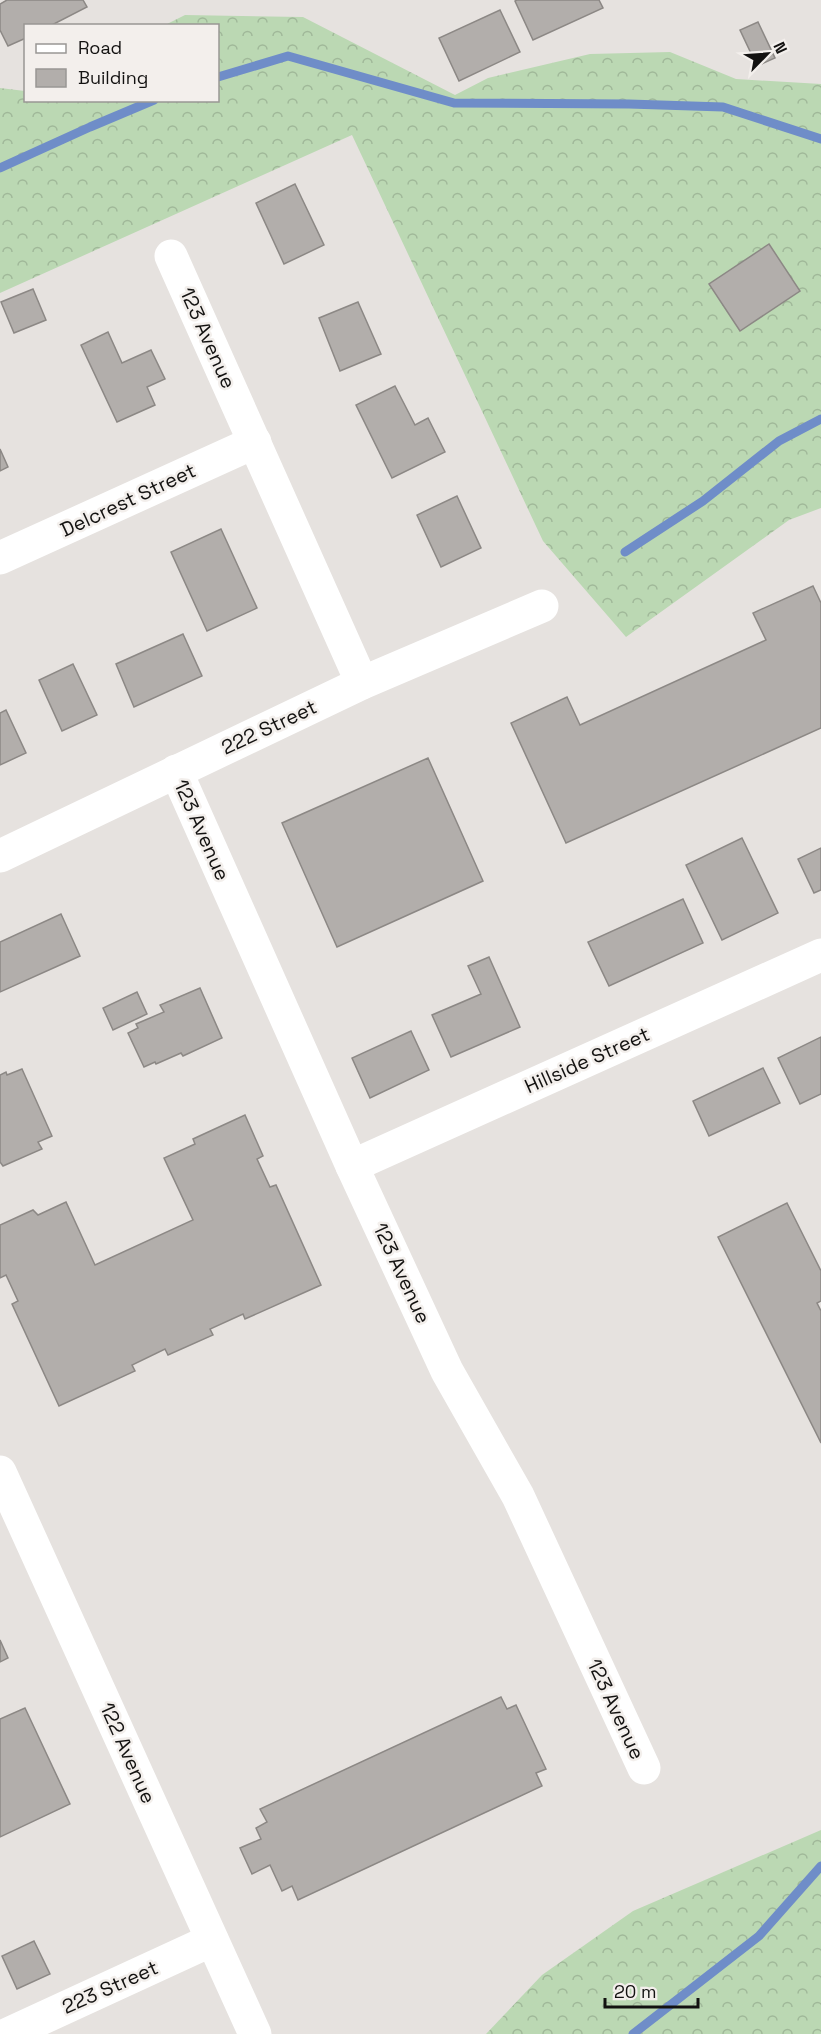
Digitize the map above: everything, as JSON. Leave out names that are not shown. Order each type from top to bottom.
[{"type":"street","name":"123 Avenue","points":[[171,256],[362,683]]},
{"type":"street","name":"Delcrest Street","points":[[0,558],[255,442]]},
{"type":"street","name":"222 Street","points":[[0,856],[362,683],[542,606]]},
{"type":"street","name":"123 Avenue","points":[[176,771],[352,1166],[447,1371],[518,1496],[644,1768]]},
{"type":"street","name":"Hillside Street","points":[[352,1166],[821,955]]},
{"type":"street","name":"122 Avenue","points":[[0,1472],[255,2034]]},
{"type":"street","name":"223 Street","points":[[8,2034],[212,1940]]},
{"type":"green space","points":[[185,15],[303,17],[455,95],[488,78],[590,54],[670,52],[736,79],[821,84],[821,508],[789,520],[626,637],[543,541],[352,135],[0,293],[0,88],[24,91],[24,102],[219,102],[219,24],[167,24]]},
{"type":"green space","points":[[821,1830],[821,2034],[486,2034],[542,1975],[633,1911]]},
{"type":"building","points":[[7,0],[83,0],[87,7],[54,24],[24,24],[24,39],[8,46],[0,30],[0,4]]},
{"type":"building","points":[[599,0],[603,8],[533,40],[515,1]]},
{"type":"building","points":[[500,10],[520,52],[459,81],[439,38]]},
{"type":"building","points":[[758,22],[775,58],[757,66],[740,30]]},
{"type":"building","points":[[295,184],[324,245],[284,264],[256,203]]},
{"type":"building","points":[[769,244],[800,291],[740,331],[709,284]]},
{"type":"building","points":[[33,289],[46,320],[14,333],[1,302]]},
{"type":"building","points":[[358,302],[381,354],[340,371],[319,318]]},
{"type":"building","points":[[108,332],[122,363],[151,350],[165,379],[147,387],[155,405],[117,422],[81,345]]},
{"type":"building","points":[[395,386],[415,425],[428,418],[445,452],[392,478],[356,405]]},
{"type":"building","points":[[0,449],[8,467],[0,471]]},
{"type":"building","points":[[457,496],[481,548],[441,567],[417,515]]},
{"type":"building","points":[[221,529],[257,608],[207,631],[171,552]]},
{"type":"building","points":[[813,586],[821,603],[821,728],[566,843],[511,723],[567,697],[580,725],[766,640],[753,613]]},
{"type":"building","points":[[183,634],[202,676],[134,707],[116,664]]},
{"type":"building","points":[[73,664],[97,715],[62,731],[39,680]]},
{"type":"building","points":[[6,710],[26,753],[0,765],[0,713]]},
{"type":"building","points":[[428,758],[483,881],[337,947],[282,823]]},
{"type":"building","points":[[742,838],[778,913],[722,940],[686,865]]},
{"type":"building","points":[[821,848],[821,890],[814,893],[798,859]]},
{"type":"building","points":[[683,899],[703,943],[609,986],[588,942]]},
{"type":"building","points":[[61,914],[80,956],[0,992],[0,942]]},
{"type":"building","points":[[489,957],[520,1027],[451,1057],[432,1015],[481,994],[468,966]]},
{"type":"building","points":[[200,988],[222,1038],[183,1056],[181,1053],[144,1067],[128,1033],[138,1028],[136,1024],[164,1012],[160,1005]]},
{"type":"building","points":[[137,992],[147,1014],[113,1030],[103,1008]]},
{"type":"building","points":[[411,1031],[429,1070],[370,1098],[352,1058]]},
{"type":"building","points":[[821,1037],[821,1094],[800,1104],[778,1058]]},
{"type":"building","points":[[763,1068],[780,1103],[709,1136],[693,1101]]},
{"type":"building","points":[[22,1069],[52,1136],[38,1142],[42,1149],[3,1166],[0,1162],[0,1075],[6,1072],[7,1075]]},
{"type":"building","points":[[245,1115],[263,1156],[257,1159],[270,1187],[276,1185],[321,1285],[245,1319],[243,1314],[210,1329],[213,1335],[168,1355],[165,1349],[132,1365],[135,1371],[59,1406],[12,1304],[18,1301],[6,1275],[0,1278],[0,1225],[33,1210],[38,1215],[66,1202],[95,1265],[193,1220],[164,1158],[195,1144],[193,1139]]},
{"type":"building","points":[[787,1203],[821,1271],[821,1301],[817,1303],[821,1311],[821,1443],[718,1237]]},
{"type":"building","points":[[0,1640],[8,1658],[0,1662]]},
{"type":"building","points":[[501,1697],[507,1709],[516,1705],[546,1769],[536,1773],[542,1786],[298,1900],[292,1886],[282,1891],[270,1865],[252,1874],[240,1848],[261,1839],[256,1828],[267,1822],[260,1809]]},
{"type":"building","points":[[25,1708],[70,1804],[0,1837],[0,1719]]},
{"type":"building","points":[[34,1941],[50,1974],[17,1989],[2,1956]]},
{"type":"waterway","points":[[219,77],[288,56],[454,103],[723,107],[821,139]]},
{"type":"waterway","points":[[0,168],[149,102]]},
{"type":"waterway","points":[[625,552],[703,501],[779,441],[821,419]]},
{"type":"waterway","points":[[633,2034],[759,1936],[821,1866]]}]
